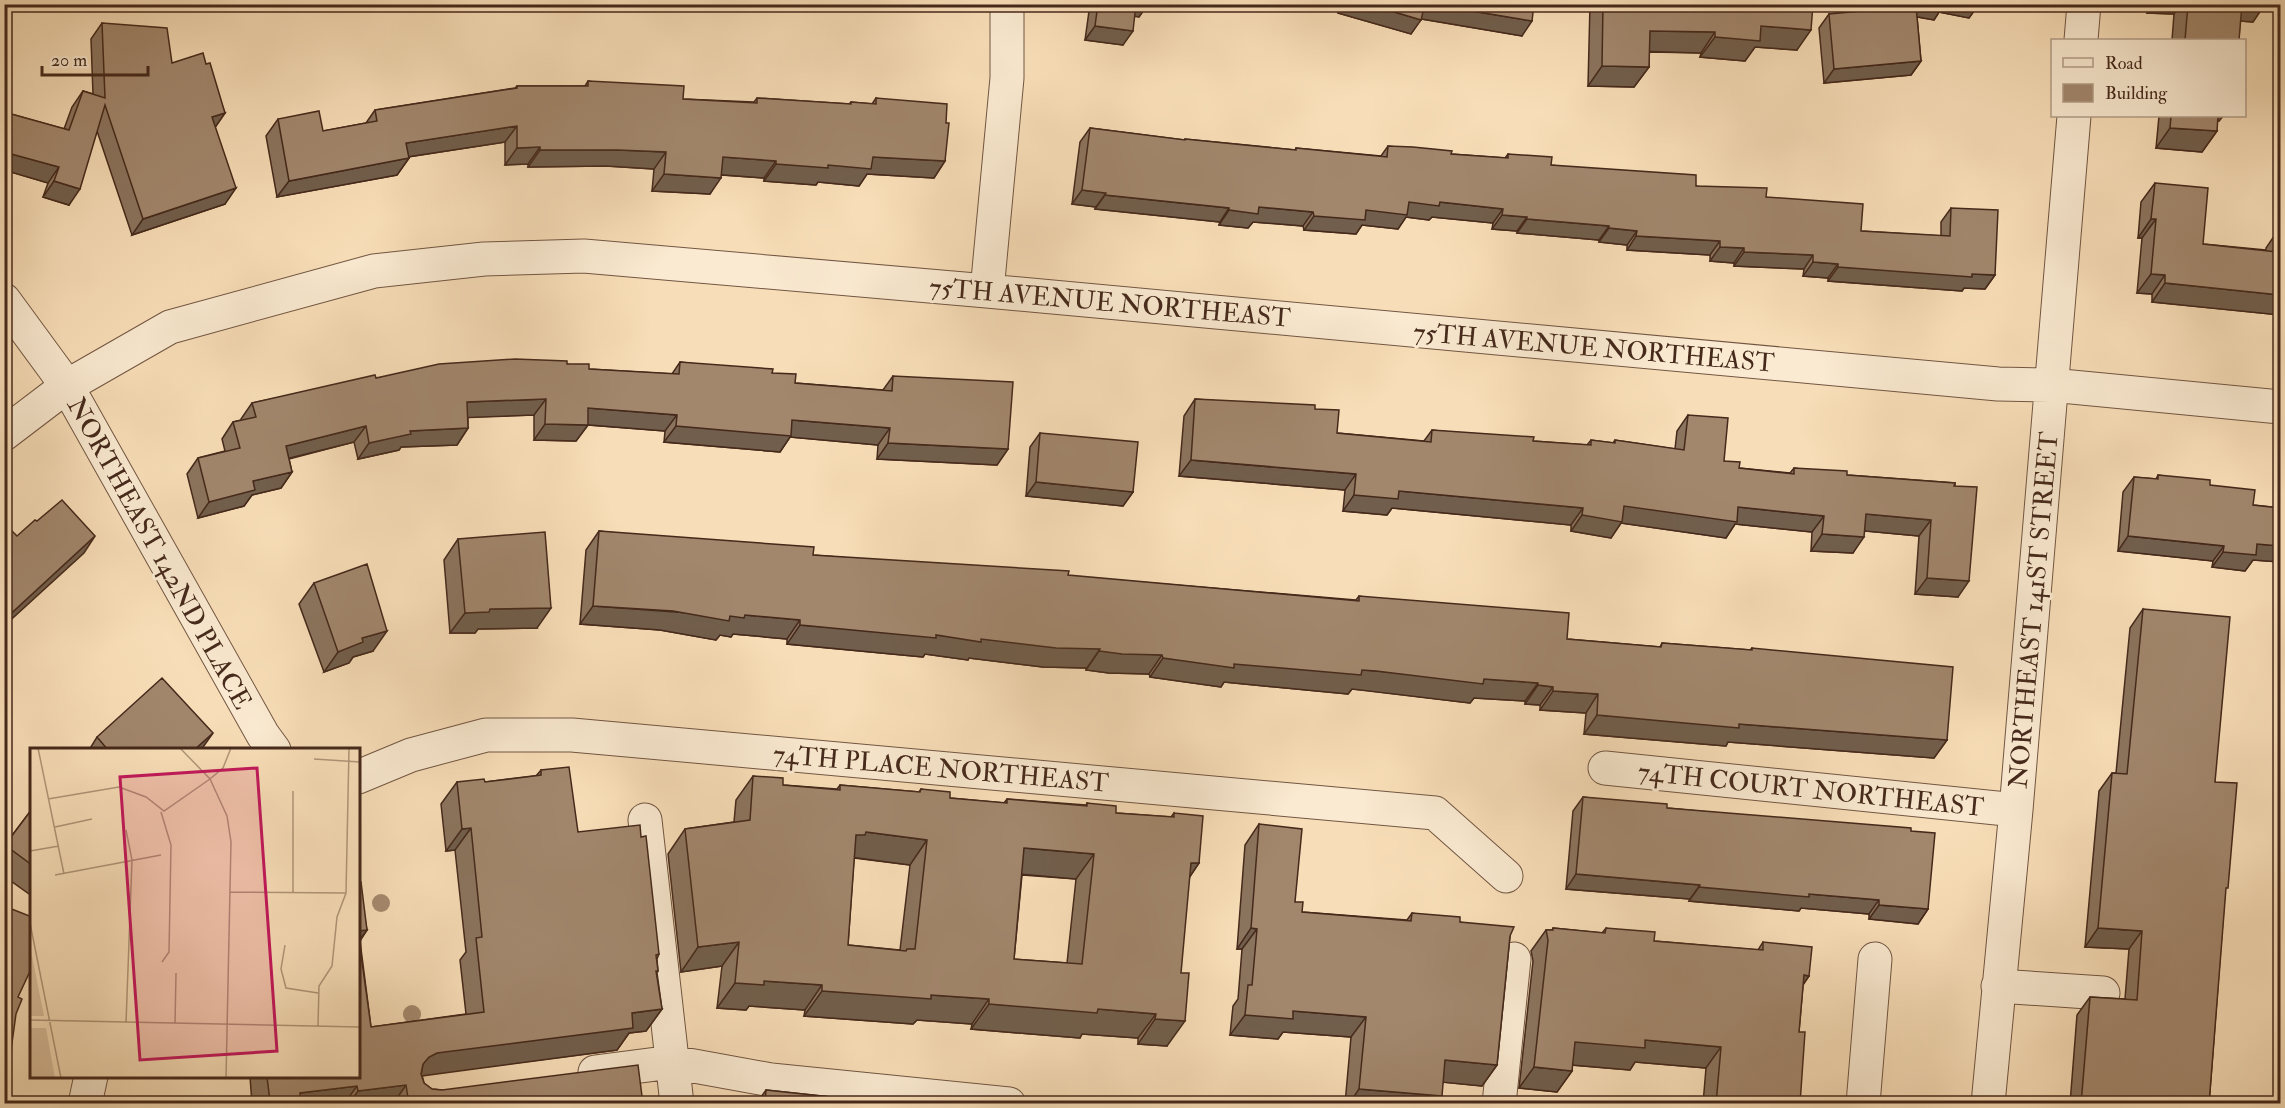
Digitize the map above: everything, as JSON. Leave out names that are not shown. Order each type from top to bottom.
[{"type":"street","points":[[987,291],[1007,78],[1007,4]]},
{"type":"street","points":[[2081,39],[2084,4]]},
{"type":"street","name":"NORTHEAST 141ST STREET","points":[[1988,1104],[2016,810],[2074,117]]},
{"type":"street","name":"75TH AVENUE NORTHEAST","points":[[4,434],[67,386],[170,327],[374,271],[473,260],[584,256],[1986,383],[2052,385],[2280,407]]},
{"type":"street","points":[[4,300],[67,386]]},
{"type":"street","name":"NORTHEAST 142ND PLACE","points":[[67,386],[263,735],[273,748]]},
{"type":"street","name":"74TH PLACE NORTHEAST","points":[[360,776],[411,755],[486,735],[572,735],[1436,813],[1506,876]]},
{"type":"street","name":"74TH COURT NORTHEAST","points":[[1605,768],[2016,810]]},
{"type":"street","points":[[645,820],[677,1104]]},
{"type":"street","points":[[1499,1104],[1514,959]]},
{"type":"street","points":[[1863,1104],[1875,959]]},
{"type":"street","points":[[1998,986],[2103,993]]},
{"type":"street","points":[[566,1076],[672,1062],[771,1080],[1009,1104]]},
{"type":"street","points":[[85,1104],[91,1078]]},
{"type":"building","points":[[1098,4],[1136,4],[1133,31],[1095,26]]},
{"type":"building","points":[[1368,4],[1425,4],[1421,20]]},
{"type":"building","points":[[1430,4],[1534,4],[1532,21]]},
{"type":"building","points":[[1603,4],[1813,4],[1811,30],[1761,26],[1760,41],[1715,37],[1715,32],[1650,31],[1649,67],[1602,66]]},
{"type":"building","points":[[2188,4],[2242,4],[2239,39],[2185,39]]},
{"type":"building","points":[[1916,6],[1921,61],[1834,69],[1829,14]]},
{"type":"building","points":[[102,23],[167,28],[172,63],[203,53],[206,64],[210,63],[225,113],[212,117],[236,188],[143,219],[105,105],[80,189],[54,181],[59,167],[4,152],[4,112],[69,130],[83,91],[105,98]]},
{"type":"building","points":[[588,81],[684,86],[683,99],[757,103],[757,98],[876,104],[876,98],[947,104],[946,123],[949,123],[945,161],[873,157],[871,169],[776,164],[776,161],[723,157],[721,178],[664,174],[666,152],[517,148],[517,126],[406,143],[409,158],[289,181],[278,119],[319,111],[323,131],[377,121],[375,110],[517,88],[517,86],[588,86]]},
{"type":"building","points":[[2171,117],[2218,117],[2217,131],[2170,128]]},
{"type":"building","points":[[1090,128],[1185,140],[1387,157],[1388,146],[1508,158],[1508,154],[1552,157],[1551,165],[1696,175],[1696,186],[1767,188],[1766,197],[1863,204],[1861,231],[1950,236],[1951,208],[1998,210],[1995,275],[1972,274],[1972,277],[1838,267],[1838,264],[1813,262],[1813,255],[1744,252],[1744,248],[1720,247],[1720,241],[1636,236],[1637,231],[1609,228],[1609,226],[1527,219],[1527,217],[1502,215],[1503,209],[1440,202],[1439,206],[1409,202],[1407,215],[1366,210],[1365,220],[1314,216],[1313,212],[1259,207],[1258,214],[1229,210],[1229,208],[1105,195],[1106,193],[1082,190]]},
{"type":"building","points":[[2155,183],[2208,188],[2203,244],[2277,252],[2280,229],[2280,295],[2165,283],[2165,275],[2151,274],[2156,219],[2151,219]]},
{"type":"building","points":[[515,359],[567,361],[567,364],[589,364],[589,369],[679,374],[680,362],[773,369],[772,373],[796,374],[795,383],[892,391],[893,376],[1013,382],[1008,449],[888,443],[890,428],[792,420],[791,436],[676,426],[677,415],[588,408],[588,425],[545,424],[546,399],[467,402],[468,428],[410,431],[411,434],[369,443],[366,426],[286,446],[292,472],[253,481],[255,490],[209,502],[198,458],[240,448],[233,422],[256,417],[252,403],[375,375],[376,378],[439,364]]},
{"type":"building","points":[[1195,399],[1315,405],[1315,409],[1339,410],[1337,433],[1431,442],[1432,430],[1534,437],[1533,441],[1591,445],[1591,440],[1615,443],[1615,440],[1684,450],[1688,415],[1728,418],[1724,461],[1740,462],[1739,468],[1794,474],[1794,468],[1847,471],[1847,475],[1955,483],[1954,486],[1977,487],[1969,581],[1927,578],[1931,520],[1866,514],[1864,537],[1822,534],[1824,516],[1738,507],[1737,522],[1624,506],[1622,522],[1582,515],[1583,508],[1399,491],[1398,499],[1354,495],[1356,474],[1191,460]]},
{"type":"building","points":[[1040,433],[1138,442],[1133,492],[1036,482]]},
{"type":"building","points":[[2158,475],[2210,480],[2210,485],[2255,490],[2253,505],[2280,508],[2280,546],[2257,544],[2256,555],[2223,552],[2224,546],[2128,536],[2134,477],[2158,479]]},
{"type":"building","points":[[62,500],[95,536],[4,620],[4,523],[17,536]]},
{"type":"building","points":[[599,531],[814,547],[813,555],[1069,571],[1068,575],[1359,601],[1359,596],[1569,613],[1567,639],[1661,647],[1662,643],[1752,650],[1752,648],[1953,667],[1947,740],[1739,724],[1739,728],[1597,715],[1598,694],[1553,691],[1553,687],[1538,685],[1538,683],[1484,679],[1483,684],[1362,670],[1361,675],[1234,664],[1234,668],[1163,658],[1162,655],[1122,654],[1099,651],[1100,649],[1056,648],[981,639],[981,642],[936,635],[936,638],[800,625],[800,620],[745,615],[744,618],[730,616],[729,621],[673,611],[593,606]]},
{"type":"building","points":[[545,532],[551,608],[490,609],[489,612],[465,613],[458,539]]},
{"type":"building","points":[[367,564],[387,631],[362,638],[363,642],[338,652],[314,583]]},
{"type":"building","points":[[2143,609],[2230,617],[2215,782],[2237,783],[2228,888],[2226,888],[2209,1104],[2081,1104],[2090,997],[2137,1000],[2142,931],[2098,928],[2112,773],[2127,774]]},
{"type":"building","points":[[162,678],[213,733],[196,748],[106,748],[97,737]]},
{"type":"building","points":[[569,767],[578,832],[640,825],[641,837],[646,836],[659,954],[656,955],[658,971],[656,971],[662,1009],[632,1013],[633,1028],[437,1053],[423,1064],[421,1074],[424,1083],[432,1089],[442,1090],[638,1065],[643,1104],[409,1104],[406,1085],[358,1091],[357,1086],[300,1093],[300,1098],[270,1101],[267,1078],[360,1078],[360,947],[371,1027],[484,1012],[476,938],[482,937],[471,828],[462,829],[457,782],[484,779],[485,782],[541,775],[541,770]]},
{"type":"building","points":[[753,776],[783,778],[783,785],[840,790],[840,785],[920,792],[921,789],[950,792],[950,798],[1007,803],[1007,799],[1087,806],[1087,803],[1116,806],[1116,813],[1174,817],[1174,813],[1203,816],[1199,863],[1191,863],[1181,973],[1189,973],[1185,1021],[1155,1019],[1156,1014],[1098,1009],[1097,1013],[989,1004],[989,999],[931,995],[931,999],[822,991],[822,985],[764,981],[764,985],[735,983],[739,942],[698,947],[685,829],[750,820]],"holes":[[[866,832],[927,840],[915,949],[906,951],[848,945],[856,835],[865,835]],[[1024,848],[1094,854],[1082,964],[1014,959]]]},
{"type":"building","points":[[1583,797],[1667,804],[1667,808],[1911,828],[1911,831],[1935,833],[1928,909],[1879,905],[1879,900],[1809,894],[1809,897],[1576,874]]},
{"type":"building","points":[[30,812],[30,864],[5,845]]},
{"type":"building","points":[[1259,824],[1302,829],[1295,902],[1303,902],[1302,912],[1411,921],[1412,913],[1460,917],[1460,922],[1514,927],[1510,936],[1497,1065],[1445,1060],[1442,1096],[1359,1089],[1366,1017],[1293,1011],[1293,1019],[1245,1015],[1248,985],[1252,985],[1257,929],[1251,928]]},
{"type":"building","points":[[360,882],[361,882],[367,930],[360,931]]},
{"type":"building","points":[[4,906],[30,916],[30,971],[18,997],[22,999],[16,1014],[11,1050],[6,1051],[4,1060]]},
{"type":"building","points":[[1553,928],[1605,933],[1606,928],[1655,932],[1654,941],[1763,950],[1763,942],[1812,947],[1809,976],[1804,975],[1799,1032],[1805,1032],[1800,1104],[1716,1104],[1721,1047],[1645,1040],[1645,1048],[1575,1042],[1572,1071],[1534,1067],[1548,940],[1546,930],[1553,930]]},
{"type":"building","points":[[766,1090],[896,1104],[765,1104]]}]
